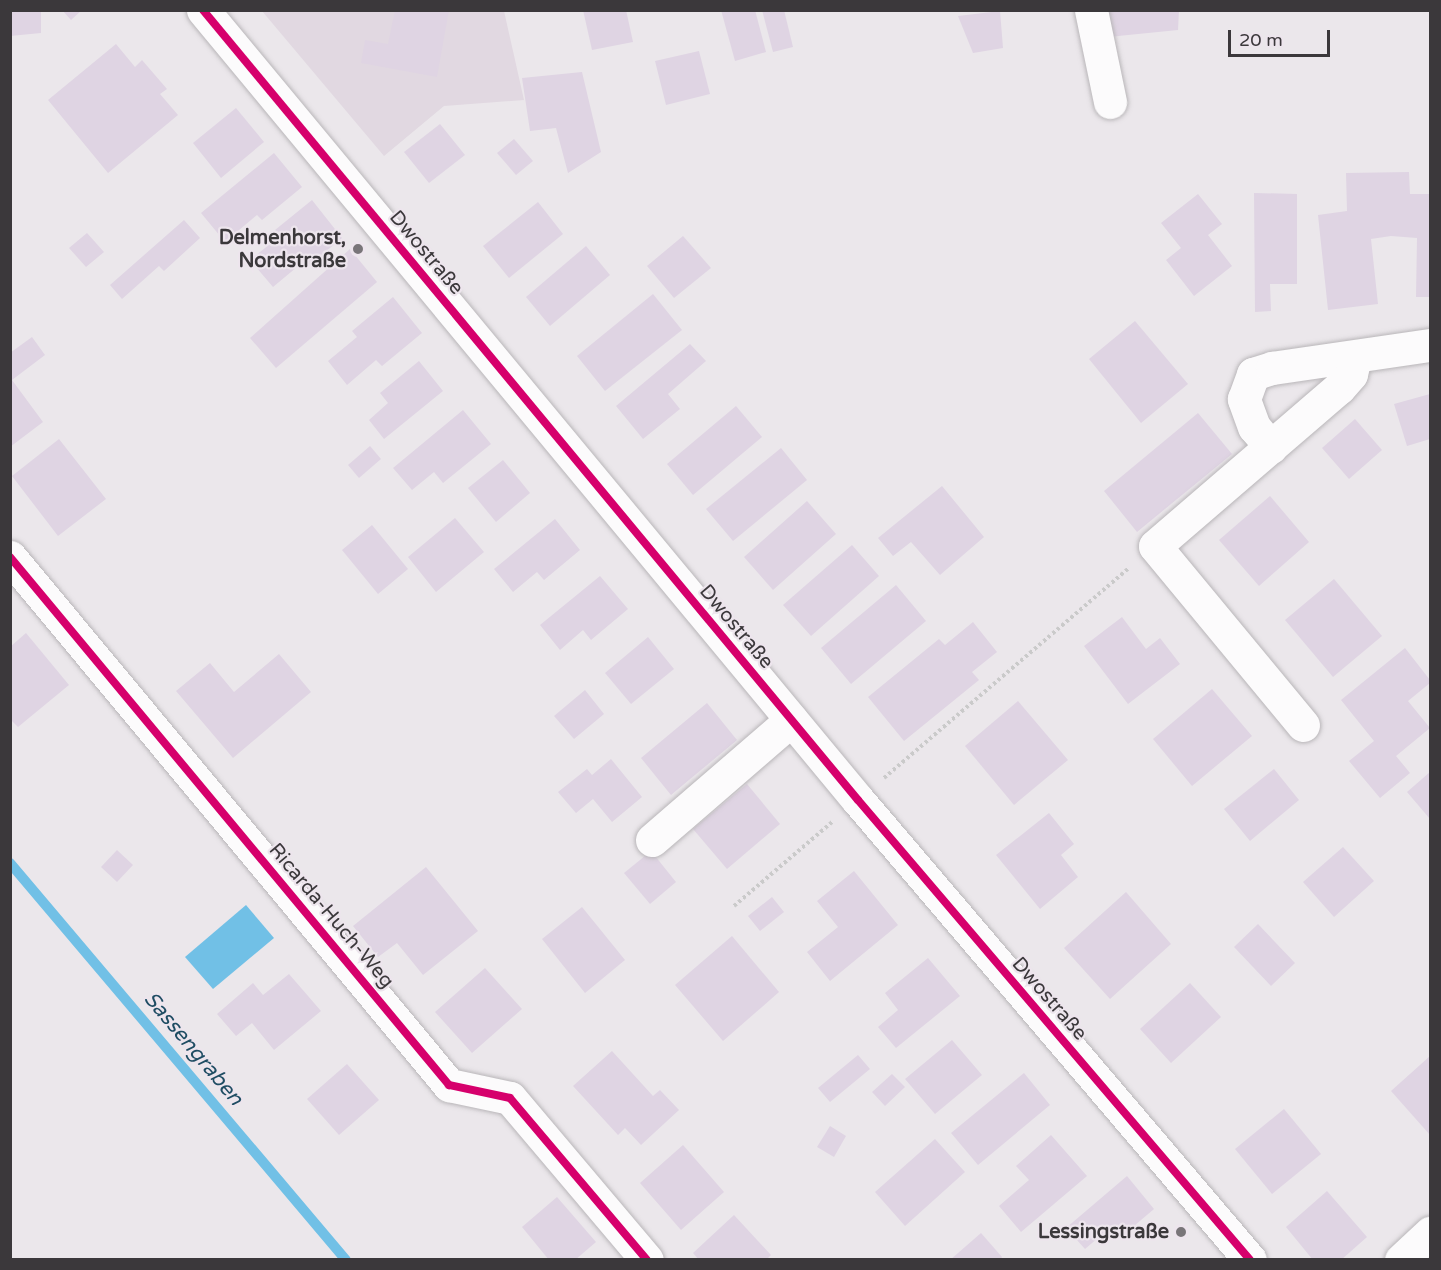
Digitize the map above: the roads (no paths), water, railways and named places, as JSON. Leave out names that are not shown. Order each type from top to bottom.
[{"type":"street","points":[[1091,10],[1110,102]]},
{"type":"street","name":"Dwostraße","points":[[206,13],[791,720],[1250,1260]]},
{"type":"street","points":[[1270,447],[1254,427],[1244,399],[1253,374],[1272,368],[1431,345]]},
{"type":"street","points":[[1302,725],[1155,546],[1339,388],[1351,374],[1355,357]]},
{"type":"street","name":"Ricarda-Huch-Weg","points":[[10,557],[449,1085],[510,1098],[647,1260]]},
{"type":"street","points":[[652,840],[791,720]]},
{"type":"street","points":[[1401,1260],[1431,1233]]},
{"type":"water","points":[[246,905],[274,938],[213,989],[185,957]]},
{"type":"waterway","name":"Sassengraben","points":[[10,863],[346,1260]]},
{"type":"place","name":"Delmenhorst, Nordstraße","points":[[358,249]]},
{"type":"place","name":"Lessingstraße","points":[[1181,1232]]}]
